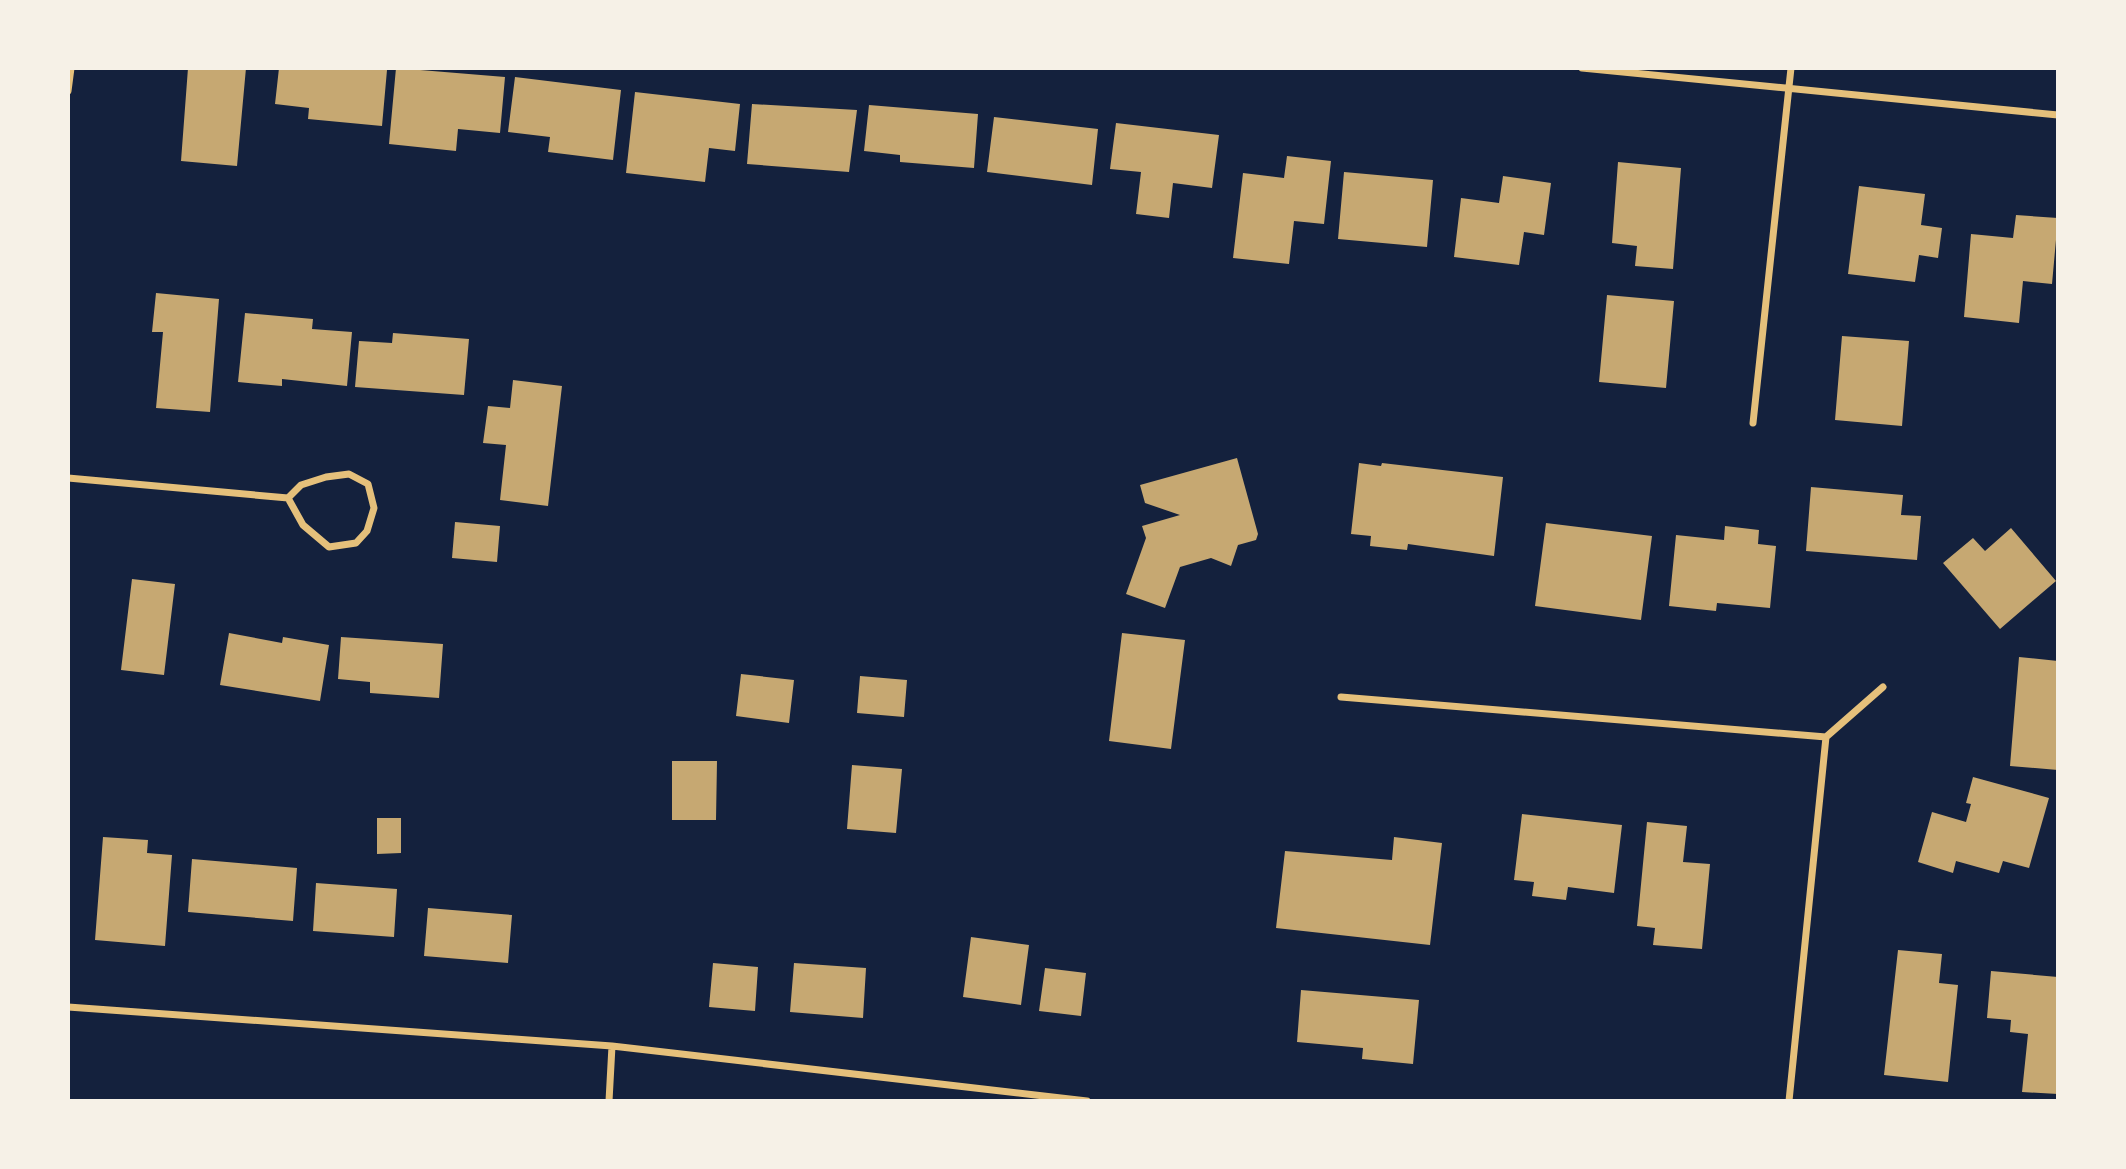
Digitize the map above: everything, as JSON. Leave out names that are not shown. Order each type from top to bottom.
[{"type":"street","points":[[68,91],[71,68]]},
{"type":"street","points":[[1582,68],[2058,115]]},
{"type":"street","points":[[1753,423],[1791,68]]},
{"type":"street","points":[[348,474],[368,484],[374,508],[367,531],[356,543],[329,547],[303,525],[288,498],[301,485],[348,474]]},
{"type":"street","points":[[68,478],[288,498]]},
{"type":"street","points":[[1788,1101],[1826,737],[1883,687]]},
{"type":"street","points":[[1341,696],[1826,737]]},
{"type":"street","points":[[68,1007],[612,1046],[1087,1101]]},
{"type":"street","points":[[609,1101],[612,1046]]},
{"type":"building","points":[[188,68],[246,68],[237,166],[181,161]]},
{"type":"building","points":[[279,68],[387,70],[382,126],[308,119],[309,108],[275,104]]},
{"type":"building","points":[[396,68],[505,77],[500,133],[458,129],[456,151],[389,144]]},
{"type":"building","points":[[515,77],[621,90],[613,160],[548,152],[550,137],[508,132]]},
{"type":"building","points":[[635,92],[740,104],[735,151],[709,148],[705,182],[626,173]]},
{"type":"building","points":[[752,104],[857,110],[849,172],[747,164]]},
{"type":"building","points":[[869,105],[978,114],[974,168],[900,162],[900,155],[864,151]]},
{"type":"building","points":[[994,117],[1098,129],[1092,185],[987,172]]},
{"type":"building","points":[[1116,123],[1219,135],[1212,188],[1173,183],[1169,218],[1136,214],[1141,172],[1110,169]]},
{"type":"building","points":[[1287,156],[1331,161],[1324,224],[1294,221],[1289,264],[1233,258],[1243,173],[1284,178]]},
{"type":"building","points":[[1618,162],[1681,168],[1673,269],[1635,266],[1637,246],[1612,243]]},
{"type":"building","points":[[1344,172],[1433,180],[1427,247],[1338,239]]},
{"type":"building","points":[[1503,176],[1551,183],[1544,235],[1524,232],[1519,265],[1454,257],[1461,198],[1499,203]]},
{"type":"building","points":[[1859,186],[1925,194],[1921,225],[1942,228],[1938,258],[1919,255],[1915,282],[1848,274]]},
{"type":"building","points":[[2016,215],[2058,218],[2052,284],[2023,281],[2019,323],[1964,317],[1971,234],[2013,238]]},
{"type":"building","points":[[156,293],[219,299],[210,412],[156,408],[163,332],[152,332]]},
{"type":"building","points":[[1607,295],[1674,301],[1666,388],[1599,382]]},
{"type":"building","points":[[245,313],[313,319],[312,329],[352,332],[347,386],[282,379],[282,386],[238,382]]},
{"type":"building","points":[[393,333],[469,339],[464,395],[355,387],[359,341],[392,343]]},
{"type":"building","points":[[1842,336],[1909,341],[1902,426],[1835,420]]},
{"type":"building","points":[[513,380],[562,386],[548,506],[500,500],[506,445],[483,443],[488,406],[510,408]]},
{"type":"building","points":[[1237,458],[1258,534],[1256,540],[1238,545],[1231,566],[1211,558],[1180,567],[1165,608],[1126,594],[1146,538],[1142,526],[1180,515],[1145,503],[1140,485]]},
{"type":"building","points":[[1359,463],[1381,466],[1382,463],[1503,477],[1494,556],[1408,544],[1407,550],[1370,546],[1371,536],[1351,534]]},
{"type":"building","points":[[1811,487],[1903,495],[1901,515],[1921,516],[1917,560],[1806,551]]},
{"type":"building","points":[[455,522],[500,526],[497,562],[452,558]]},
{"type":"building","points":[[1546,523],[1652,536],[1641,620],[1535,606]]},
{"type":"building","points":[[1725,526],[1759,530],[1758,544],[1776,546],[1770,608],[1717,603],[1716,611],[1669,606],[1676,535],[1724,540]]},
{"type":"building","points":[[2011,528],[2056,581],[2000,629],[1943,563],[1973,538],[1985,551]]},
{"type":"building","points":[[132,579],[175,584],[164,675],[121,670]]},
{"type":"building","points":[[229,633],[282,643],[283,637],[329,645],[320,701],[220,685]]},
{"type":"building","points":[[1122,633],[1185,640],[1171,749],[1109,741]]},
{"type":"building","points":[[341,637],[443,644],[439,698],[370,693],[370,682],[338,679]]},
{"type":"building","points":[[2019,657],[2058,661],[2058,770],[2010,766]]},
{"type":"building","points":[[741,674],[794,680],[789,723],[736,716]]},
{"type":"building","points":[[860,676],[907,680],[904,717],[857,713]]},
{"type":"building","points":[[672,761],[717,761],[716,820],[672,820]]},
{"type":"building","points":[[852,765],[902,769],[896,833],[847,829]]},
{"type":"building","points":[[1973,777],[2049,798],[2029,868],[2003,861],[1999,873],[1956,861],[1953,873],[1918,862],[1932,812],[1966,822],[1971,804],[1966,803]]},
{"type":"building","points":[[1522,814],[1622,825],[1614,893],[1568,887],[1566,900],[1532,896],[1534,882],[1514,880]]},
{"type":"building","points":[[377,818],[401,818],[401,853],[377,854]]},
{"type":"building","points":[[1647,822],[1687,826],[1683,862],[1710,864],[1702,949],[1653,945],[1655,928],[1637,926]]},
{"type":"building","points":[[103,837],[148,840],[147,853],[172,855],[165,946],[95,940]]},
{"type":"building","points":[[1394,837],[1442,843],[1430,945],[1276,928],[1285,851],[1392,860]]},
{"type":"building","points":[[192,859],[297,868],[293,921],[188,912]]},
{"type":"building","points":[[316,883],[397,889],[394,937],[313,931]]},
{"type":"building","points":[[428,908],[512,915],[508,963],[424,956]]},
{"type":"building","points":[[971,937],[1029,945],[1021,1005],[963,997]]},
{"type":"building","points":[[1898,950],[1942,954],[1939,983],[1958,985],[1948,1082],[1884,1075]]},
{"type":"building","points":[[713,963],[758,967],[755,1011],[709,1007]]},
{"type":"building","points":[[794,963],[866,968],[863,1018],[790,1012]]},
{"type":"building","points":[[1045,968],[1086,973],[1081,1016],[1039,1011]]},
{"type":"building","points":[[1991,971],[2058,977],[2058,1094],[2022,1092],[2028,1034],[2010,1032],[2011,1020],[1987,1018]]},
{"type":"building","points":[[1301,990],[1419,1000],[1413,1064],[1362,1059],[1363,1048],[1297,1042]]}]
